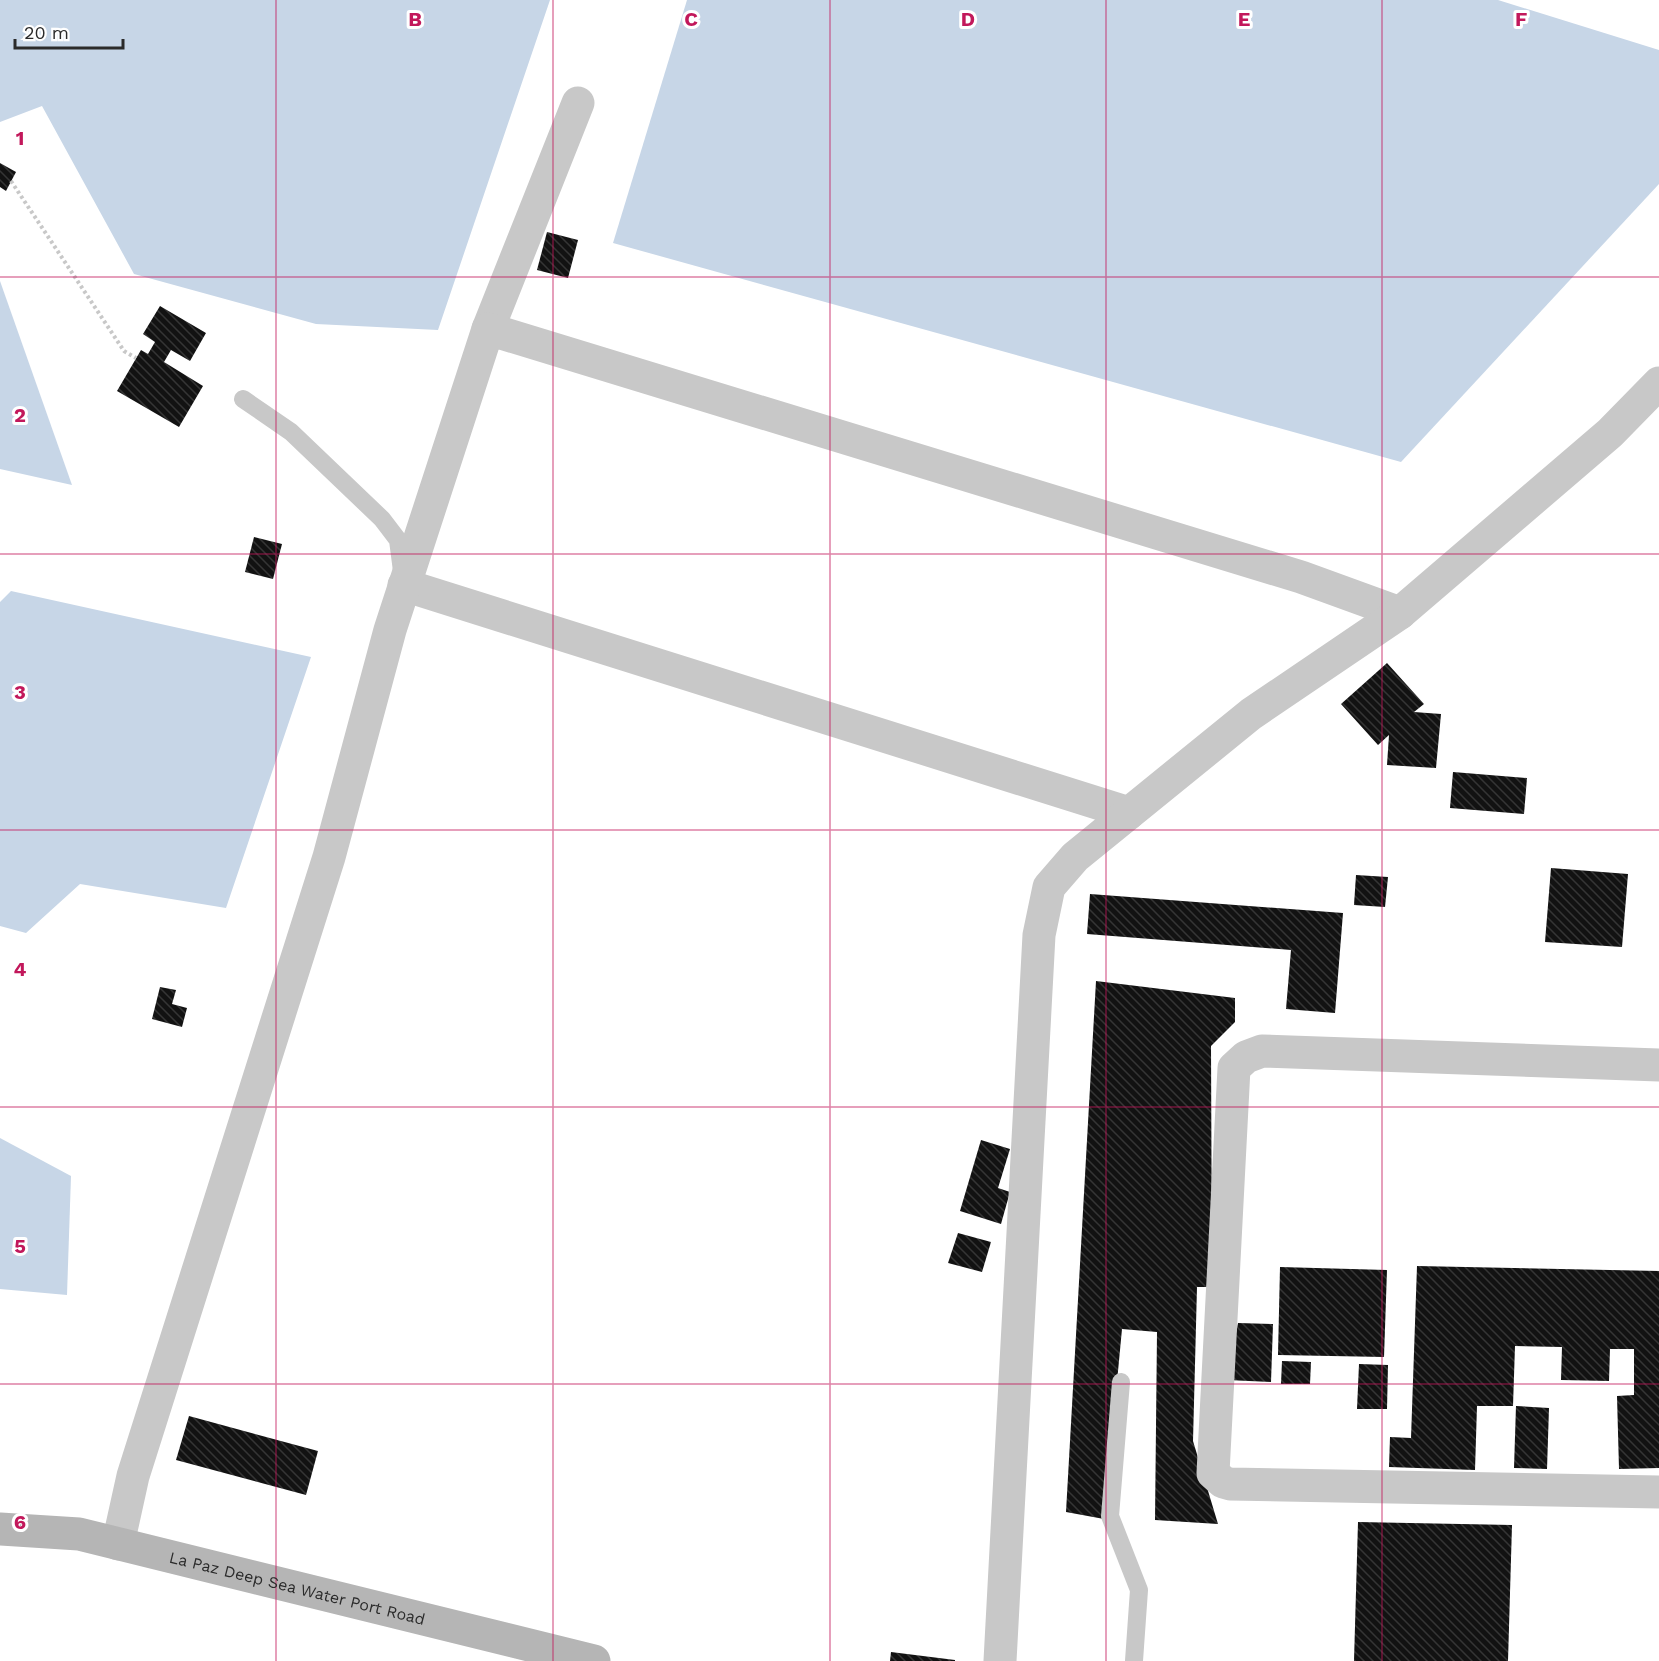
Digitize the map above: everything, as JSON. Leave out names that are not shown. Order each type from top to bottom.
[{"type":"main road","name":"La Paz Deep Sea Water Port Road","points":[[0,1529],[79,1534],[513,1651],[594,1661]]},
{"type":"street","points":[[118,1544],[133,1476],[329,857],[404,585],[488,329],[578,103]]},
{"type":"street","points":[[488,329],[1301,577],[1400,613]]},
{"type":"street","points":[[1000,1661],[1039,935],[1049,887],[1075,857],[1251,714],[1400,613],[1610,433],[1659,383]]},
{"type":"street","points":[[404,585],[1129,813]]},
{"type":"street","points":[[1659,1065],[1262,1051],[1246,1056],[1234,1068],[1213,1473],[1223,1482],[1230,1484],[1659,1492]]},
{"type":"lane","points":[[243,399],[291,432],[382,519],[398,540],[404,585]]},
{"type":"lane","points":[[1121,1382],[1110,1516],[1139,1590],[1134,1661]]},
{"type":"path","points":[[11,181],[124,351],[136,358]]},
{"type":"water","points":[[0,0],[550,0],[438,330],[316,324],[134,274],[42,106],[0,122]]},
{"type":"water","points":[[687,0],[1498,0],[1659,50],[1659,184],[1401,462],[613,243]]},
{"type":"water","points":[[0,281],[72,485],[0,469]]},
{"type":"water","points":[[11,591],[311,657],[226,908],[80,884],[26,933],[0,926],[0,602]]},
{"type":"water","points":[[0,1138],[71,1176],[67,1295],[0,1289]]},
{"type":"building","points":[[0,163],[16,172],[6,191],[0,187]]},
{"type":"building","points":[[547,232],[578,240],[568,278],[537,270]]},
{"type":"building","points":[[160,306],[206,333],[190,361],[171,350],[164,362],[203,386],[179,427],[117,391],[141,350],[148,354],[155,342],[143,334]]},
{"type":"building","points":[[254,537],[282,544],[273,579],[245,572]]},
{"type":"building","points":[[1387,663],[1424,704],[1414,712],[1441,714],[1436,768],[1387,765],[1389,735],[1378,745],[1341,704]]},
{"type":"building","points":[[1453,772],[1527,778],[1524,814],[1450,808]]},
{"type":"building","points":[[1551,868],[1628,874],[1622,947],[1545,942]]},
{"type":"building","points":[[1356,875],[1388,877],[1385,907],[1354,905]]},
{"type":"building","points":[[1090,894],[1343,913],[1335,1013],[1286,1009],[1291,950],[1087,934]]},
{"type":"building","points":[[1096,981],[1235,998],[1235,1022],[1211,1046],[1212,1287],[1197,1287],[1193,1441],[1218,1524],[1155,1520],[1157,1332],[1122,1329],[1104,1519],[1066,1512]]},
{"type":"building","points":[[160,987],[176,990],[172,1004],[187,1008],[182,1027],[152,1019]]},
{"type":"building","points":[[981,1140],[1010,1149],[998,1188],[1010,1192],[1001,1224],[960,1211]]},
{"type":"building","points":[[958,1233],[991,1242],[982,1272],[948,1263]]},
{"type":"building","points":[[1417,1266],[1659,1271],[1659,1468],[1619,1469],[1617,1396],[1634,1395],[1634,1349],[1610,1349],[1609,1381],[1561,1380],[1562,1347],[1515,1346],[1513,1406],[1477,1406],[1475,1470],[1389,1467],[1390,1437],[1411,1438]]},
{"type":"building","points":[[1280,1267],[1387,1270],[1384,1357],[1278,1355]]},
{"type":"building","points":[[1238,1323],[1273,1324],[1271,1382],[1227,1380]]},
{"type":"building","points":[[1282,1361],[1311,1362],[1310,1384],[1281,1384]]},
{"type":"building","points":[[1359,1364],[1388,1365],[1387,1409],[1357,1409]]},
{"type":"building","points":[[1516,1406],[1549,1408],[1547,1469],[1514,1468]]},
{"type":"building","points":[[189,1416],[318,1451],[306,1495],[176,1460]]},
{"type":"building","points":[[1358,1522],[1512,1525],[1508,1661],[1354,1661]]},
{"type":"building","points":[[891,1652],[955,1660],[955,1661],[890,1661]]}]
